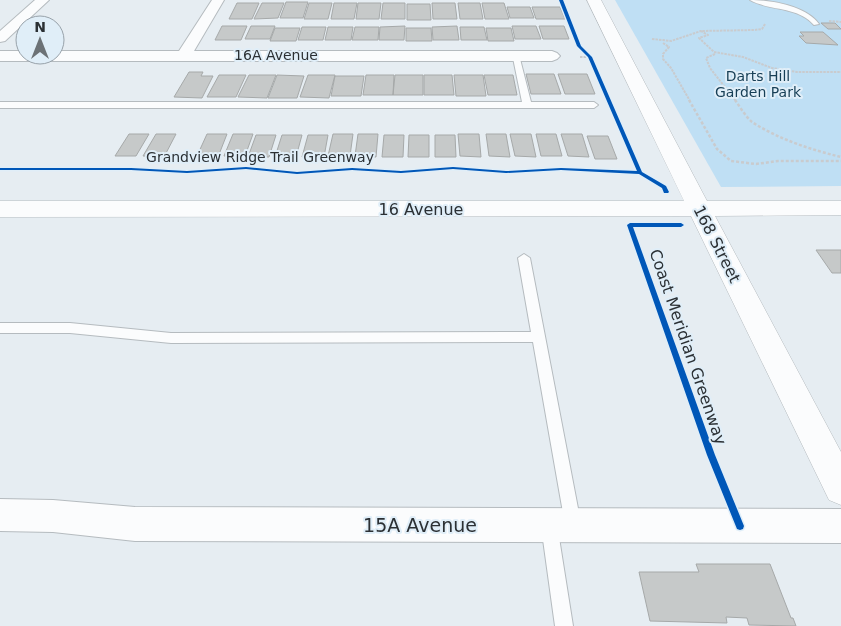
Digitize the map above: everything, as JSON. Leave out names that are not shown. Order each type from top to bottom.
[{"type":"main road","name":"168 Street","points":[[594,0],[841,488]]},
{"type":"main road","name":"16 Avenue","points":[[0,209],[841,208]]},
{"type":"street","points":[[0,38],[43,0]]},
{"type":"street","points":[[184,55],[218,0]]},
{"type":"street","name":"16A Avenue","points":[[0,56],[552,56]]},
{"type":"street","name":"15A Avenue","points":[[0,515],[52,516],[135,524],[841,526]]},
{"type":"lane","points":[[753,0],[790,10],[816,21],[816,24]]},
{"type":"lane","points":[[515,56],[527,105]]},
{"type":"lane","points":[[0,105],[594,105]]},
{"type":"lane","points":[[524,258],[539,337],[561,525],[564,626]]},
{"type":"lane","points":[[0,328],[70,328],[171,338],[539,337]]},
{"type":"path","points":[[663,43],[679,40],[701,31],[720,29],[755,30],[762,29],[765,24]]},
{"type":"path","points":[[701,31],[708,35],[699,38],[704,46],[716,54],[742,57],[772,68],[791,71],[841,72]]},
{"type":"path","points":[[652,39],[669,47],[663,54],[663,59],[671,68],[717,149],[731,161],[756,164],[778,161],[841,161]]},
{"type":"path","points":[[585,51],[594,66]]},
{"type":"path","points":[[716,54],[706,58],[710,68],[751,121],[784,138],[824,153],[841,157]]},
{"type":"path","points":[[580,57],[590,57]]},
{"type":"green space","name":"Darts Hill Garden Park","points":[[615,0],[841,0],[841,186],[721,187]]},
{"type":"building","points":[[286,2],[308,2],[303,18],[280,18]]},
{"type":"building","points":[[237,3],[259,3],[252,19],[229,19]]},
{"type":"building","points":[[262,3],[284,3],[278,18],[254,19]]},
{"type":"building","points":[[309,3],[332,3],[328,19],[304,19]]},
{"type":"building","points":[[334,3],[357,3],[354,19],[331,19]]},
{"type":"building","points":[[358,3],[381,3],[379,19],[356,19]]},
{"type":"building","points":[[383,3],[405,3],[405,19],[381,19]]},
{"type":"building","points":[[432,3],[455,3],[457,19],[433,19]]},
{"type":"building","points":[[458,3],[480,3],[483,19],[460,19]]},
{"type":"building","points":[[482,3],[504,3],[509,19],[485,19]]},
{"type":"building","points":[[407,4],[430,4],[431,20],[407,20]]},
{"type":"building","points":[[507,7],[530,7],[534,18],[510,18]]},
{"type":"building","points":[[532,7],[560,7],[565,19],[536,19]]},
{"type":"building","points":[[821,23],[835,23],[841,29],[828,29]]},
{"type":"building","points":[[222,26],[247,26],[241,40],[215,40]]},
{"type":"building","points":[[251,26],[275,26],[270,39],[245,39]]},
{"type":"building","points":[[405,26],[404,40],[379,40],[380,27]]},
{"type":"building","points":[[457,26],[459,40],[433,40],[432,27]]},
{"type":"building","points":[[512,26],[536,26],[541,39],[515,39]]},
{"type":"building","points":[[539,26],[564,26],[569,39],[543,39]]},
{"type":"building","points":[[302,27],[326,27],[323,40],[298,40]]},
{"type":"building","points":[[328,27],[353,27],[351,40],[325,40]]},
{"type":"building","points":[[355,27],[379,27],[378,40],[352,40]]},
{"type":"building","points":[[460,27],[484,27],[487,40],[461,40]]},
{"type":"building","points":[[275,28],[300,28],[296,41],[270,41]]},
{"type":"building","points":[[406,28],[431,28],[432,41],[406,41]]},
{"type":"building","points":[[486,28],[511,28],[514,41],[488,41]]},
{"type":"building","points":[[800,32],[823,32],[838,45],[806,43],[799,36],[804,36]]},
{"type":"building","points":[[189,72],[203,72],[201,76],[213,76],[202,98],[174,97]]},
{"type":"building","points":[[526,74],[554,74],[561,94],[531,94]]},
{"type":"building","points":[[558,74],[587,74],[595,94],[565,94]]},
{"type":"building","points":[[219,75],[246,75],[236,97],[207,97]]},
{"type":"building","points":[[249,75],[276,75],[267,98],[238,97]]},
{"type":"building","points":[[277,75],[304,76],[297,98],[268,98]]},
{"type":"building","points":[[308,75],[335,75],[329,98],[300,97]]},
{"type":"building","points":[[366,75],[394,75],[393,95],[363,95]]},
{"type":"building","points":[[395,75],[423,75],[423,95],[393,95]]},
{"type":"building","points":[[424,75],[452,75],[454,95],[424,95]]},
{"type":"building","points":[[454,75],[483,75],[486,96],[456,96]]},
{"type":"building","points":[[484,75],[513,75],[517,95],[488,95]]},
{"type":"building","points":[[335,76],[364,76],[361,96],[331,96]]},
{"type":"building","points":[[129,134],[149,134],[136,156],[115,156]]},
{"type":"building","points":[[156,134],[176,134],[164,157],[143,156]]},
{"type":"building","points":[[207,134],[227,134],[218,157],[197,156]]},
{"type":"building","points":[[233,134],[253,134],[245,156],[224,156]]},
{"type":"building","points":[[333,134],[353,134],[350,156],[328,156]]},
{"type":"building","points":[[358,134],[378,134],[376,157],[355,156]]},
{"type":"building","points":[[458,134],[479,134],[481,157],[460,156]]},
{"type":"building","points":[[486,134],[506,134],[510,157],[489,156]]},
{"type":"building","points":[[510,134],[531,134],[536,157],[515,156]]},
{"type":"building","points":[[536,134],[556,134],[562,156],[541,156]]},
{"type":"building","points":[[561,134],[582,134],[589,157],[568,156]]},
{"type":"building","points":[[256,135],[276,135],[269,157],[248,157]]},
{"type":"building","points":[[282,135],[302,135],[296,157],[275,157]]},
{"type":"building","points":[[308,135],[328,135],[324,157],[302,157]]},
{"type":"building","points":[[384,135],[404,135],[403,157],[382,157]]},
{"type":"building","points":[[409,135],[429,135],[429,157],[408,157]]},
{"type":"building","points":[[435,135],[455,135],[456,157],[435,157]]},
{"type":"building","points":[[587,136],[608,136],[617,159],[595,159]]},
{"type":"building","points":[[816,250],[841,250],[841,273],[832,273]]},
{"type":"building","points":[[696,564],[770,564],[791,618],[793,618],[796,626],[749,625],[747,618],[726,617],[727,623],[650,621],[639,572],[699,572]]},
{"type":"cycle path","points":[[561,0],[579,46],[590,57],[640,173],[664,187],[666,192]]},
{"type":"cycle path","name":"Grandview Ridge Trail Greenway","points":[[0,169],[131,169],[187,172],[246,168],[297,173],[352,169],[401,172],[453,168],[506,172],[561,169],[640,173]]},
{"type":"cycle path","name":"Coast Meridian Greenway","points":[[681,225],[630,225],[711,455],[740,526]]}]
